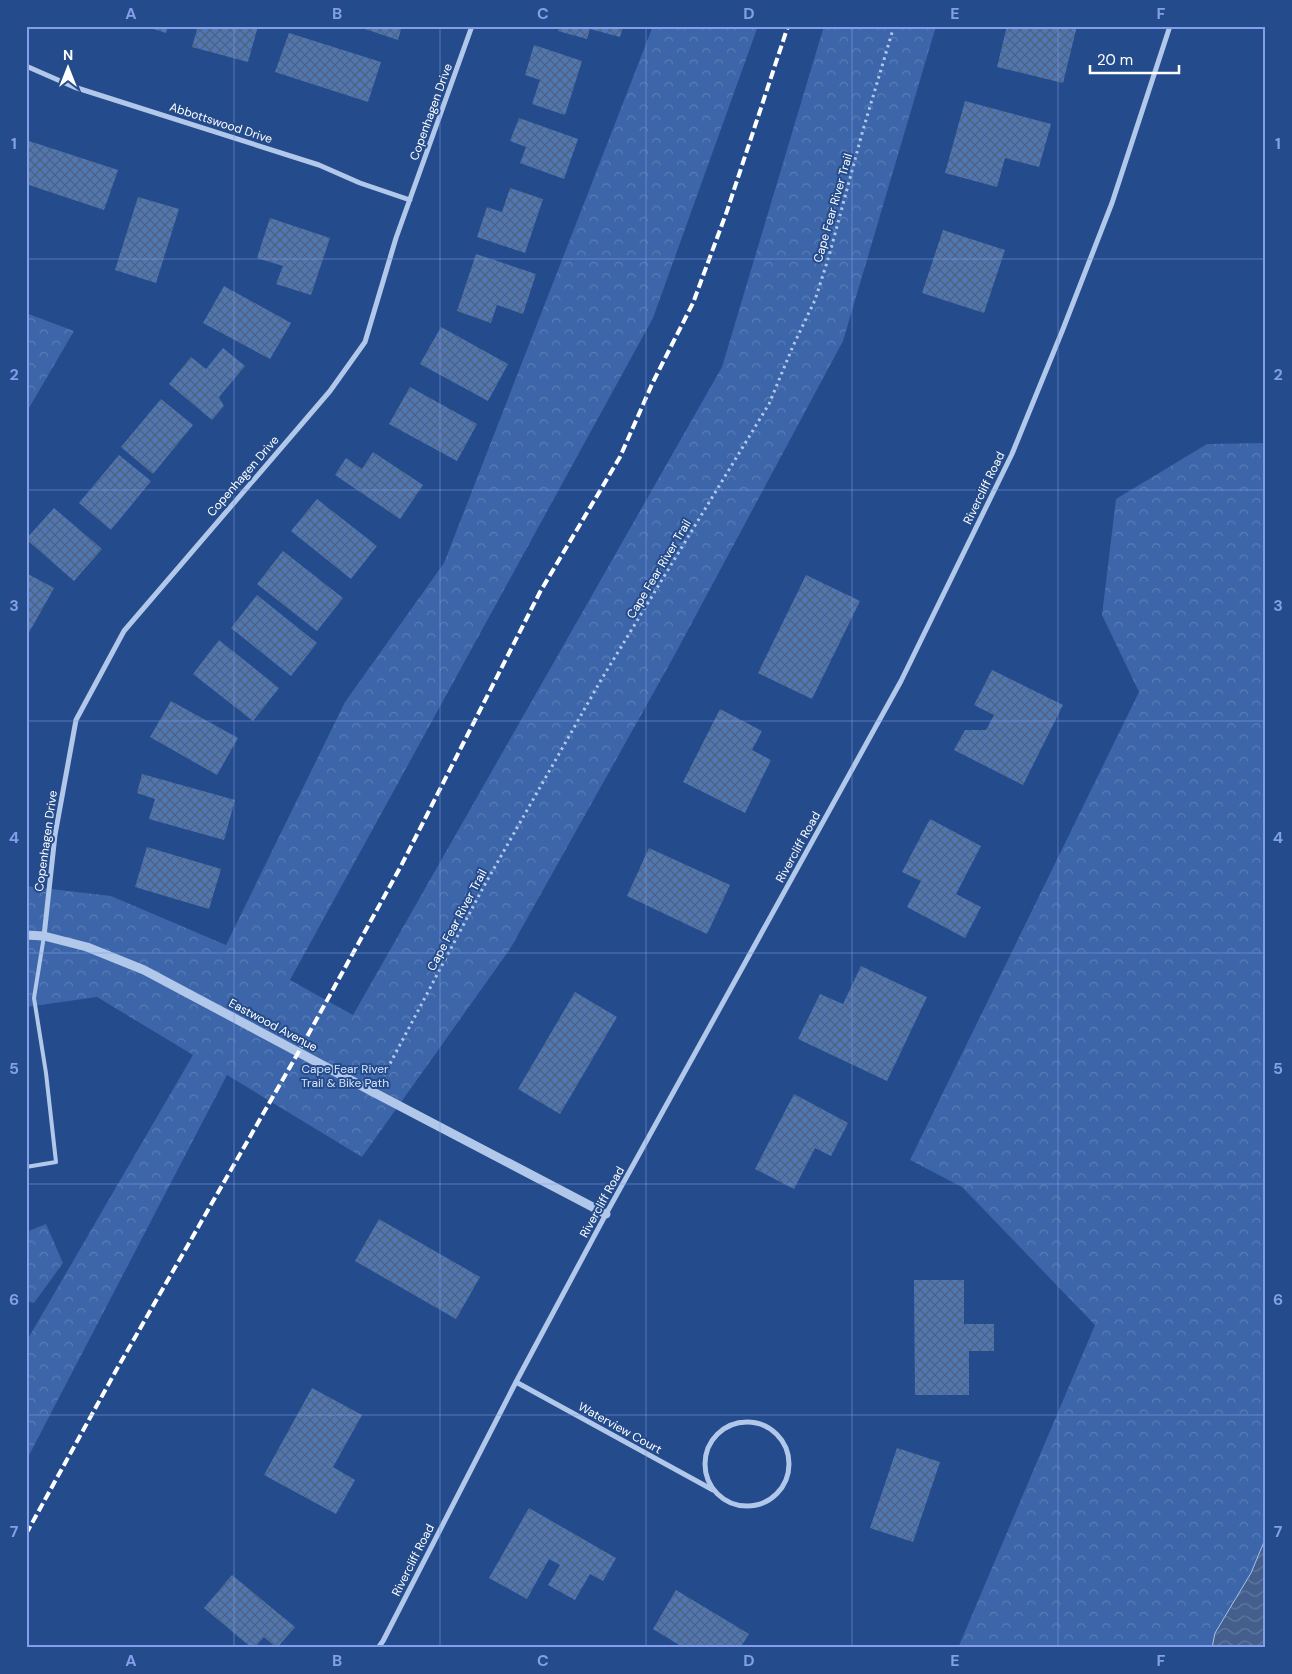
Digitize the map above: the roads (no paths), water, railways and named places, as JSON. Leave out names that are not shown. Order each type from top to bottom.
[{"type":"street","name":"Copenhagen Drive","points":[[44,936],[55,835],[76,720],[124,631],[330,391],[364,342],[396,238],[472,26]]},
{"type":"street","name":"Rivercliff Road","points":[[378,1648],[516,1382],[606,1214],[902,681],[1012,454],[1112,203],[1170,26]]},
{"type":"street","name":"Abbottswood Drive","points":[[26,66],[74,87],[319,165],[360,183],[410,200]]},
{"type":"street","name":"Eastwood Avenue","points":[[26,935],[44,936],[87,947],[144,970],[606,1214]]},
{"type":"street","name":"Waterview Court","points":[[516,1382],[714,1491],[724,1500],[736,1506],[750,1507],[762,1504],[784,1488],[789,1475],[790,1462],[787,1448],[779,1436],[767,1427],[753,1422],[739,1423],[725,1428],[714,1438],[707,1451],[705,1465],[708,1479],[714,1491]]},
{"type":"lane","points":[[26,1167],[56,1162],[46,1073],[34,998],[44,936]]},
{"type":"water","points":[[1266,1537],[1266,1648],[1212,1648],[1215,1633],[1251,1573]]},
{"type":"railway","points":[[26,1534],[118,1367],[298,1053],[401,866],[540,592],[620,457],[653,382],[693,303],[727,211],[788,26]]},
{"type":"park label","name":"Cape Fear River Trail & Bike Path","points":[[345,1076]]}]
